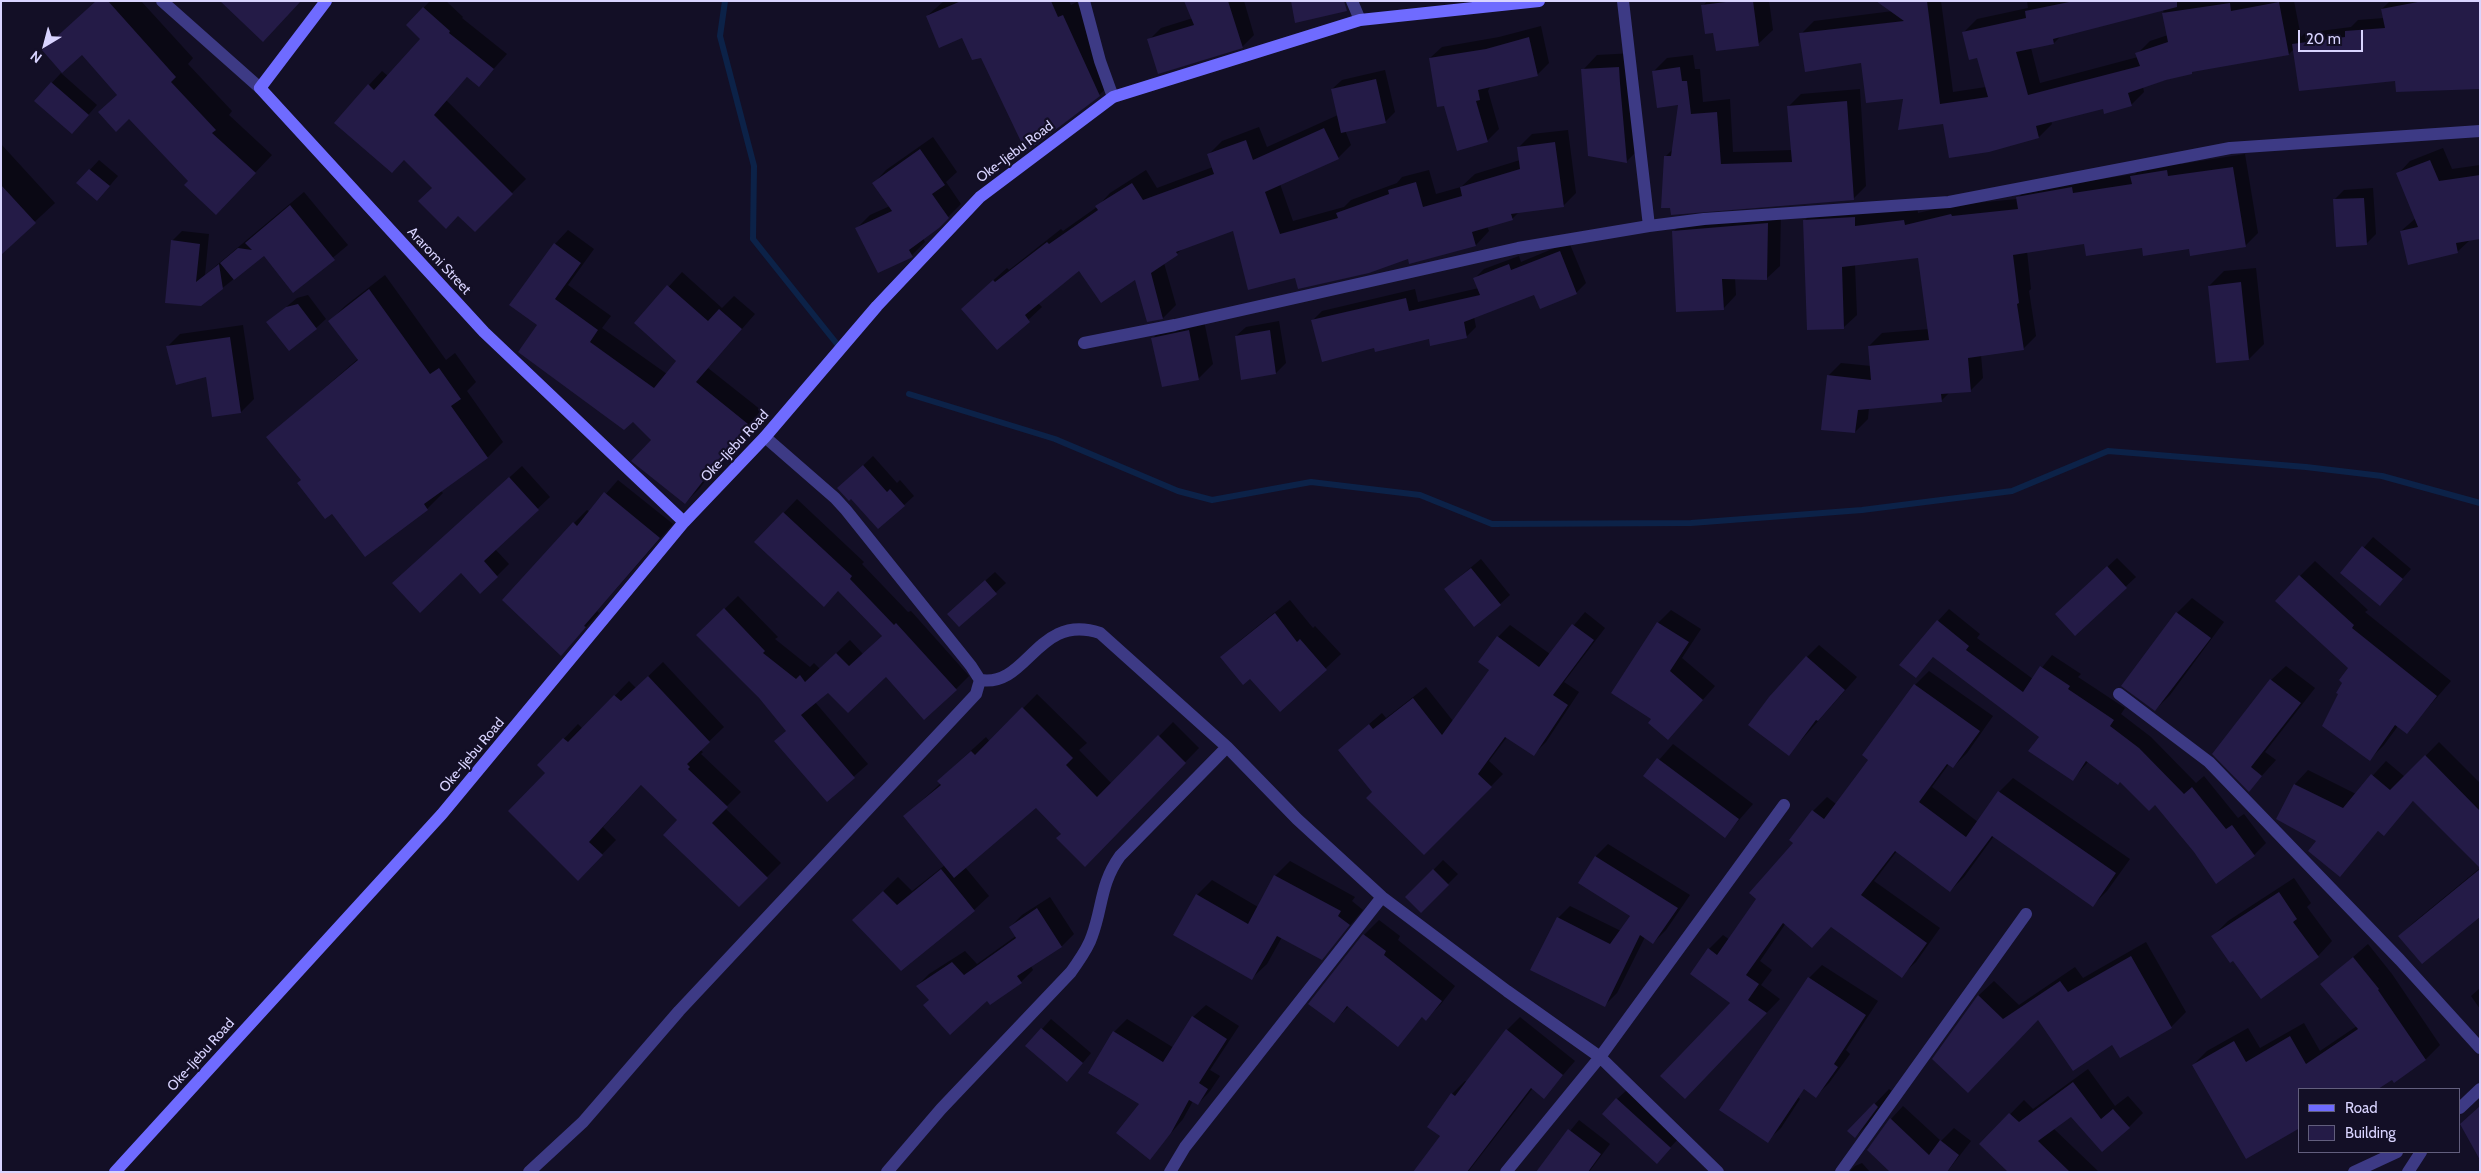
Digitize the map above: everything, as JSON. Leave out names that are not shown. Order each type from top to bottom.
[{"type":"main road","points":[[260,88],[326,1]]},
{"type":"main road","name":"Oke-Ijebu Road","points":[[115,1172],[442,814],[684,522],[765,437],[877,306],[980,197],[1113,97],[1360,20],[1539,1]]},
{"type":"main road","name":"Araromi Street","points":[[260,88],[484,332],[684,522]]},
{"type":"street","points":[[162,1],[260,88]]},
{"type":"street","points":[[1084,1],[1100,61],[1113,97]]},
{"type":"street","points":[[1352,1],[1354,11],[1360,20]]},
{"type":"street","points":[[1623,1],[1649,226]]},
{"type":"street","points":[[1084,343],[1175,326],[1518,248],[1649,226],[1704,219],[1949,202],[2230,148],[2480,131]]},
{"type":"street","points":[[765,437],[835,498],[980,680],[994,682],[1016,669],[1048,639],[1071,629],[1087,628],[1100,633],[1227,747],[1296,819],[1382,897],[1507,991],[1600,1056],[1718,1172]]},
{"type":"street","points":[[529,1172],[583,1122],[679,1011],[976,694],[980,680]]},
{"type":"street","points":[[2119,694],[2209,762],[2400,960],[2480,1048]]},
{"type":"street","points":[[887,1172],[941,1109],[1071,972],[1086,951],[1093,935],[1102,895],[1109,872],[1114,864],[1227,747]]},
{"type":"street","points":[[1506,1172],[1600,1056],[1784,805]]},
{"type":"street","points":[[1170,1172],[1185,1147],[1382,897]]},
{"type":"street","points":[[1841,1172],[2026,914]]},
{"type":"street","points":[[2461,1107],[2480,1088]]},
{"type":"street","points":[[2354,1172],[2395,1153]]},
{"type":"street","points":[[2408,1172],[2419,1153]]},
{"type":"building","points":[[96,1],[108,1],[176,77],[171,82],[216,130],[212,133],[256,173],[216,215],[184,185],[188,181],[129,119],[116,132],[98,112],[117,95],[82,55],[62,73],[42,50]]},
{"type":"building","points":[[220,1],[301,1],[263,42]]},
{"type":"building","points":[[961,1],[1051,1],[1058,17],[1063,15],[1100,96],[1026,152],[981,58],[972,60],[962,38],[939,48],[926,16]]},
{"type":"building","points":[[1184,1],[1228,1],[1243,48],[1158,74],[1147,39],[1194,25]]},
{"type":"building","points":[[1291,1],[1344,1],[1347,11],[1295,23]]},
{"type":"building","points":[[1753,1],[1759,46],[1716,51],[1713,33],[1705,34],[1701,5]]},
{"type":"building","points":[[1876,1],[1927,1],[1940,104],[1988,97],[1977,58],[1969,60],[1962,32],[2026,18],[2025,11],[2074,1],[2177,1],[2177,7],[2053,39],[2054,44],[2016,52],[2028,95],[2140,66],[2135,53],[2168,42],[2162,13],[2230,3],[2231,11],[2279,2],[2289,55],[2192,72],[2192,74],[2166,80],[2128,93],[2132,106],[2104,114],[2103,109],[2036,126],[2039,138],[1989,152],[1949,158],[1943,124],[1898,130],[1903,99],[1866,103],[1861,63],[1805,72],[1799,33],[1904,21]]},
{"type":"building","points":[[2423,1],[2480,1],[2480,89],[2396,92],[2395,81],[2299,91],[2292,44],[2345,37],[2345,31],[2385,28],[2381,9]]},
{"type":"building","points":[[423,7],[450,31],[449,33],[494,69],[479,87],[467,77],[434,115],[513,194],[475,232],[458,216],[446,229],[418,201],[432,188],[404,160],[392,173],[334,123],[368,84],[374,90],[420,39],[406,25]]},
{"type":"building","points":[[1529,37],[1538,76],[1478,90],[1480,100],[1476,101],[1488,142],[1457,151],[1444,106],[1437,107],[1429,58],[1486,49]]},
{"type":"building","points":[[1619,67],[1627,163],[1588,156],[1581,69]]},
{"type":"building","points":[[1680,67],[1682,81],[1687,81],[1691,114],[1717,112],[1721,164],[1792,162],[1787,106],[1847,101],[1854,200],[1671,215],[1670,208],[1661,208],[1664,156],[1671,156],[1678,105],[1657,108],[1652,71]]},
{"type":"building","points":[[1376,79],[1386,123],[1341,133],[1331,89]]},
{"type":"building","points":[[51,82],[89,115],[72,134],[34,101]]},
{"type":"building","points":[[1324,128],[1339,159],[1265,192],[1280,234],[1338,218],[1336,213],[1389,194],[1388,190],[1416,182],[1423,207],[1462,196],[1460,187],[1520,169],[1517,147],[1555,142],[1564,207],[1511,214],[1513,220],[1472,232],[1476,246],[1409,264],[1408,259],[1369,273],[1298,289],[1295,278],[1248,290],[1233,231],[1176,252],[1178,255],[1151,273],[1163,319],[1147,322],[1135,280],[1101,303],[1079,271],[1025,315],[1030,322],[997,350],[961,309],[993,280],[995,282],[1047,242],[1049,244],[1098,210],[1095,206],[1132,183],[1143,200],[1214,174],[1207,154],[1246,140],[1253,160]]},
{"type":"building","points":[[920,149],[945,185],[932,194],[949,218],[939,228],[909,250],[913,257],[878,273],[855,228],[892,211],[872,183]]},
{"type":"building","points":[[2430,160],[2439,181],[2480,175],[2480,239],[2456,243],[2458,253],[2408,265],[2400,231],[2418,227],[2396,173]]},
{"type":"building","points":[[2233,167],[2246,247],[2190,256],[2189,249],[2143,256],[2142,248],[2086,256],[2084,244],[2013,255],[2019,303],[2017,304],[2024,350],[1968,358],[1971,392],[1941,394],[1942,402],[1858,410],[1855,433],[1821,430],[1827,375],[1871,380],[1868,346],[1929,340],[1918,258],[1842,267],[1844,329],[1807,330],[1803,220],[1855,217],[1855,226],[1904,220],[1905,225],[1951,214],[1952,216],[2018,209],[2016,197],[2072,187],[2073,193],[2132,184],[2130,176],[2167,170],[2168,176]]},
{"type":"building","points":[[89,169],[110,186],[97,201],[76,183]]},
{"type":"building","points":[[1,185],[36,223],[1,255]]},
{"type":"building","points":[[2364,198],[2367,245],[2336,247],[2333,199]]},
{"type":"building","points":[[290,205],[335,260],[293,293],[264,256],[234,280],[220,263],[238,248],[252,250],[245,243]]},
{"type":"building","points":[[1768,223],[1767,280],[1722,279],[1724,310],[1676,312],[1672,231]]},
{"type":"building","points":[[171,240],[200,244],[196,282],[219,264],[223,289],[201,306],[165,303]]},
{"type":"building","points":[[554,243],[581,263],[555,299],[598,330],[590,342],[654,388],[676,361],[634,323],[667,285],[708,321],[719,309],[742,329],[696,382],[748,424],[685,504],[631,461],[651,440],[633,422],[624,430],[518,352],[537,325],[509,305]]},
{"type":"building","points":[[1560,251],[1577,294],[1540,309],[1534,295],[1464,322],[1467,338],[1430,346],[1429,339],[1375,352],[1374,348],[1322,362],[1311,320],[1406,298],[1409,311],[1480,295],[1473,278],[1509,264],[1511,270]]},
{"type":"building","points":[[2241,282],[2249,360],[2216,363],[2208,286]]},
{"type":"building","points":[[369,289],[430,374],[439,368],[461,399],[451,406],[488,458],[424,504],[428,510],[365,557],[332,514],[325,519],[297,483],[301,480],[266,437],[358,360],[328,321]]},
{"type":"building","points":[[298,304],[317,329],[289,351],[266,322],[286,307]]},
{"type":"building","points":[[1189,330],[1199,380],[1162,387],[1151,338]]},
{"type":"building","points":[[1270,330],[1276,374],[1241,380],[1235,336]]},
{"type":"building","points":[[230,337],[241,413],[212,417],[206,377],[176,385],[166,346]]},
{"type":"building","points":[[863,465],[887,492],[890,489],[905,506],[878,529],[851,499],[849,501],[837,488]]},
{"type":"building","points":[[509,477],[539,510],[484,561],[498,577],[480,594],[461,573],[420,613],[392,583]]},
{"type":"building","points":[[604,492],[660,538],[584,626],[586,627],[561,656],[502,600],[573,522],[577,526]]},
{"type":"building","points":[[783,512],[852,576],[850,579],[894,625],[896,623],[957,690],[924,720],[886,677],[848,713],[828,693],[801,715],[855,778],[827,802],[774,741],[786,731],[759,698],[696,635],[724,608],[765,651],[763,653],[796,679],[800,675],[805,682],[836,653],[849,666],[882,636],[838,591],[824,607],[754,542]]},
{"type":"building","points":[[2362,546],[2403,579],[2380,606],[2340,573]]},
{"type":"building","points":[[2107,566],[2127,588],[2075,636],[2055,614]]},
{"type":"building","points":[[1471,568],[1501,605],[1474,627],[1444,589]]},
{"type":"building","points":[[2299,575],[2354,625],[2352,628],[2437,696],[2407,734],[2395,725],[2370,761],[2322,726],[2338,694],[2336,693],[2342,683],[2339,680],[2348,668],[2275,601]]},
{"type":"building","points":[[985,580],[997,594],[959,627],[947,614]]},
{"type":"building","points":[[2176,612],[2211,638],[2155,711],[2121,686]]},
{"type":"building","points":[[1275,613],[1297,642],[1300,639],[1327,670],[1280,712],[1250,679],[1243,685],[1220,657]]},
{"type":"building","points":[[1937,620],[1969,646],[1966,650],[2023,692],[2040,666],[2070,686],[2068,689],[2114,720],[2110,726],[2139,748],[2184,794],[2192,787],[2226,829],[2232,825],[2255,856],[2216,884],[2194,852],[2155,805],[2149,811],[2120,782],[2118,785],[2086,761],[2073,781],[2028,751],[2039,737],[1933,657],[1916,678],[1899,665]]},
{"type":"building","points":[[1657,622],[1689,642],[1670,671],[1703,700],[1668,740],[1648,723],[1651,719],[1611,693]]},
{"type":"building","points":[[1572,624],[1594,640],[1553,695],[1568,705],[1534,756],[1505,737],[1478,774],[1492,787],[1424,855],[1366,798],[1372,792],[1338,750],[1369,724],[1373,729],[1413,698],[1442,735],[1489,670],[1478,662],[1497,636],[1539,667]]},
{"type":"building","points":[[1806,656],[1845,690],[1818,721],[1816,720],[1789,756],[1748,725],[1769,697]]},
{"type":"building","points":[[648,676],[710,742],[687,764],[690,767],[688,769],[728,807],[712,823],[768,878],[739,907],[663,835],[677,820],[641,785],[589,842],[603,855],[578,881],[508,811],[545,773],[537,765],[563,738],[568,742],[614,695],[621,701]]},
{"type":"building","points":[[2270,679],[2301,703],[2251,767],[2262,776],[2249,792],[2212,754]]},
{"type":"building","points":[[1914,684],[1980,731],[1953,768],[1947,764],[1919,802],[1966,837],[1998,791],[2116,873],[2093,907],[1992,836],[1950,892],[1895,851],[1861,895],[1927,943],[1902,978],[1831,927],[1812,948],[1783,923],[1746,975],[1759,984],[1748,1000],[1767,1013],[1685,1099],[1660,1076],[1730,1003],[1690,974],[1708,948],[1717,955],[1756,899],[1749,893],[1793,843],[1789,840],[1812,810],[1824,819],[1868,760],[1862,755]]},
{"type":"building","points":[[1022,707],[1073,758],[1066,765],[1097,797],[1158,735],[1186,763],[1085,867],[1056,838],[1061,834],[1036,808],[954,878],[903,816],[941,785],[937,781],[971,751],[975,755]]},
{"type":"building","points":[[2425,755],[2480,811],[2480,868],[2413,801],[2384,836],[2378,831],[2340,877],[2308,851],[2316,841],[2276,819],[2294,784],[2343,808],[2371,774],[2390,790]]},
{"type":"building","points":[[1657,758],[1739,819],[1725,838],[1643,776]]},
{"type":"building","points":[[1595,856],[1678,908],[1653,944],[1640,935],[1605,1007],[1530,970],[1557,917],[1610,944],[1630,916],[1578,883]]},
{"type":"building","points":[[941,869],[975,911],[901,971],[852,920],[883,891],[897,905]]},
{"type":"building","points":[[1433,869],[1449,885],[1421,913],[1405,897]]},
{"type":"building","points":[[2480,869],[2480,917],[2422,964],[2398,936]]},
{"type":"building","points":[[1274,875],[1341,911],[1338,916],[1350,925],[1322,960],[1277,936],[1252,980],[1173,935],[1196,894],[1248,924]]},
{"type":"building","points":[[2279,892],[2297,919],[2293,922],[2319,957],[2261,999],[2233,961],[2230,963],[2211,936]]},
{"type":"building","points":[[1037,908],[1062,947],[1017,976],[1022,983],[990,1005],[987,1001],[950,1035],[923,1005],[929,1000],[916,986],[952,962],[964,975],[1016,938],[1009,927]]},
{"type":"building","points":[[1363,934],[1386,951],[1384,955],[1442,1001],[1426,1021],[1422,1017],[1398,1047],[1347,1006],[1334,1023],[1308,1004]]},
{"type":"building","points":[[2131,956],[2172,1028],[2120,1058],[2112,1045],[2073,1071],[2038,1020],[1968,1093],[1932,1059],[1978,995],[2003,1019],[2060,981],[2068,992]]},
{"type":"building","points":[[2353,957],[2379,989],[2426,1060],[2394,1083],[2392,1080],[2380,1088],[2298,1088],[2298,1129],[2246,1159],[2192,1065],[2234,1041],[2246,1062],[2290,1036],[2306,1064],[2358,1029],[2320,984]]},
{"type":"building","points":[[1808,977],[1866,1015],[1834,1064],[1838,1067],[1816,1098],[1804,1089],[1768,1143],[1719,1110]]},
{"type":"building","points":[[1192,1016],[1227,1039],[1199,1083],[1208,1089],[1198,1105],[1189,1100],[1171,1133],[1150,1160],[1116,1133],[1139,1104],[1088,1073],[1113,1031],[1163,1062]]},
{"type":"building","points":[[1041,1028],[1083,1063],[1067,1082],[1025,1046]]},
{"type":"building","points":[[1506,1029],[1563,1075],[1544,1099],[1531,1088],[1467,1172],[1413,1172],[1440,1136],[1427,1127],[1451,1093],[1455,1096]]},
{"type":"building","points":[[2073,1082],[2101,1119],[2113,1109],[2130,1128],[2102,1152],[2071,1117],[2038,1141],[2070,1172],[2008,1172],[1979,1144],[2009,1113],[2019,1122]]},
{"type":"building","points":[[1616,1098],[1671,1148],[1657,1164],[1602,1114]]},
{"type":"building","points":[[1874,1103],[1878,1107],[1855,1138],[1847,1131]]},
{"type":"building","points":[[2480,1106],[2480,1160],[2461,1126],[2461,1123]]},
{"type":"building","points":[[1890,1118],[1929,1155],[1940,1140],[1959,1155],[1947,1172],[1890,1172],[1867,1150]]},
{"type":"building","points":[[1568,1129],[1601,1154],[1588,1172],[1536,1172]]},
{"type":"waterway","points":[[725,1],[720,36],[754,166],[753,239],[841,349]]},
{"type":"waterway","points":[[909,394],[1055,439],[1178,491],[1212,500],[1311,482],[1420,495],[1492,524],[1691,523],[1862,510],[2012,491],[2108,451],[2306,467],[2382,476],[2480,503]]}]
